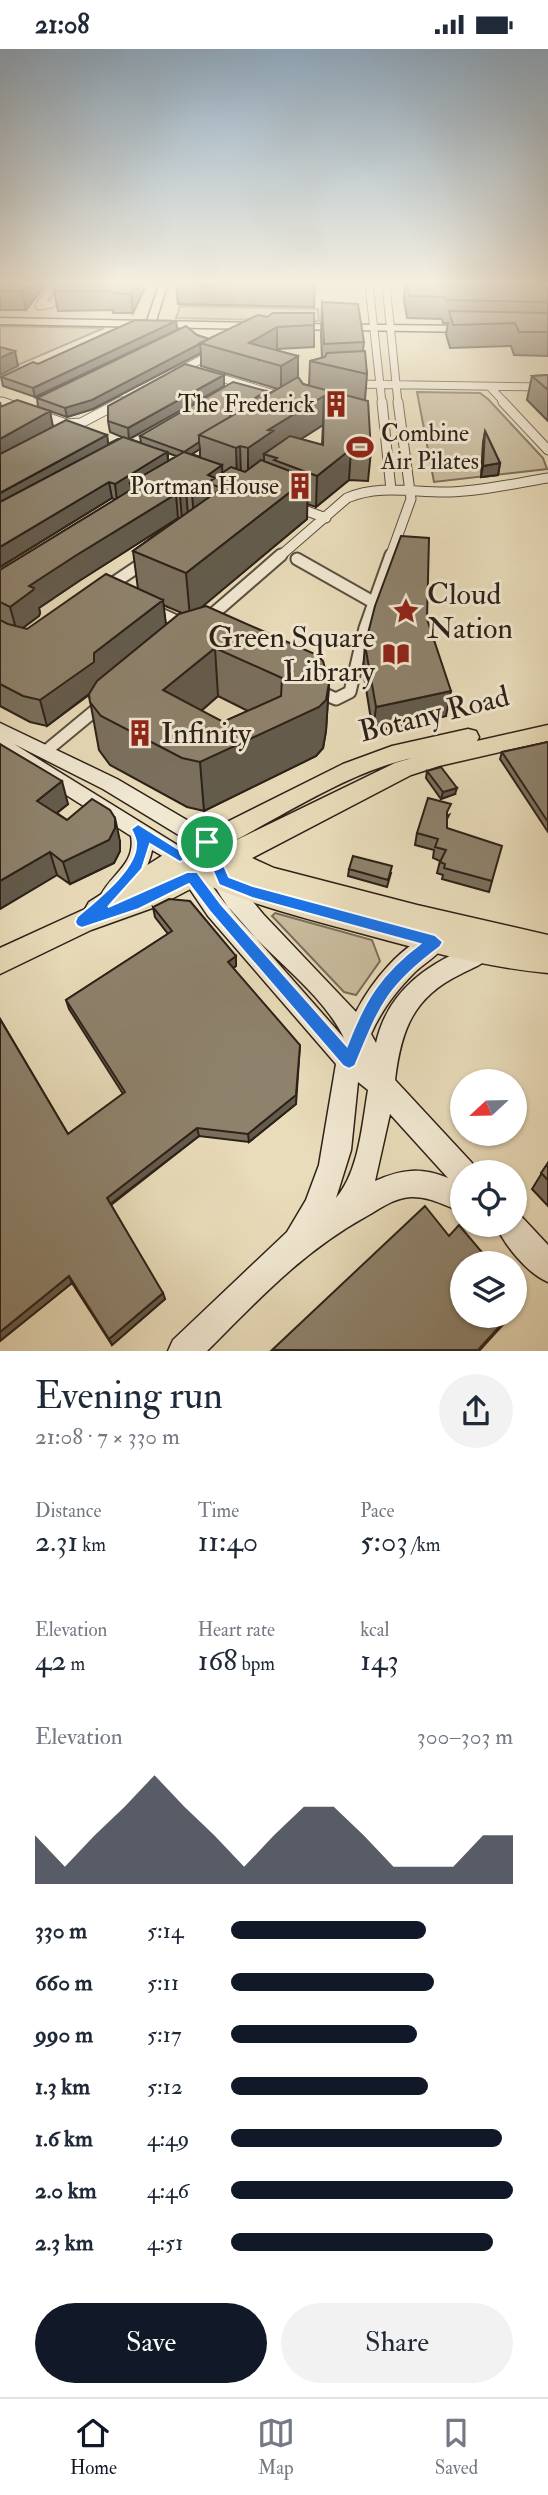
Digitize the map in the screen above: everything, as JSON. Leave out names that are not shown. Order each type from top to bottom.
[{"type":"main road","name":"Botany Road","points":[[207,864],[370,761],[422,746],[548,721]]},
{"type":"main road","points":[[0,729],[139,800],[207,864],[333,1005],[354,1048]]},
{"type":"main road","name":"Botany Road","points":[[0,961],[82,922],[134,904],[207,864],[403,769],[437,758],[548,733]]},
{"type":"main road","points":[[0,744],[138,829],[207,864],[252,892],[435,942],[548,947]]},
{"type":"main road","points":[[82,922],[119,887],[137,865],[143,844],[138,829]]},
{"type":"main road","points":[[207,864],[251,870],[480,942],[548,960]]},
{"type":"main road","points":[[207,864],[216,909],[354,1048],[382,1084],[450,1160]]},
{"type":"main road","points":[[294,1246],[320,1205],[331,1173],[354,1048],[369,1010],[387,982],[405,964],[435,942]]},
{"type":"main road","points":[[184,1350],[294,1246],[350,1204],[359,1187],[374,1132],[389,1035],[408,999],[429,978],[480,942]]},
{"type":"main road","points":[[335,1217],[396,1187],[412,1183],[450,1194]]},
{"type":"main road","points":[[521,1237],[548,1266]]},
{"type":"street","points":[[375,346],[391,490]]},
{"type":"street","points":[[302,684],[338,699],[348,694],[373,602],[411,499],[391,346]]},
{"type":"street","points":[[165,379],[220,349]]},
{"type":"street","points":[[186,368],[288,399],[281,407]]},
{"type":"street","points":[[347,384],[548,387]]},
{"type":"street","points":[[494,387],[548,440]]},
{"type":"street","points":[[494,387],[548,450]]},
{"type":"street","points":[[0,401],[63,430],[84,428],[133,396]]},
{"type":"street","points":[[183,640],[197,633],[347,498],[359,492],[458,492],[548,478]]},
{"type":"street","points":[[284,503],[326,518]]},
{"type":"street","points":[[101,592],[155,555]]},
{"type":"street","points":[[297,559],[373,602]]},
{"type":"street","points":[[136,602],[183,623],[197,633]]},
{"type":"street","points":[[46,751],[112,697]]},
{"type":"shaded area","points":[[0,346],[63,346],[18,365],[0,360]]},
{"type":"shaded area","points":[[417,392],[480,393],[543,458],[547,469],[434,482]]},
{"type":"shaded area","points":[[275,913],[372,940],[380,961],[356,995],[344,992],[272,916]]},
{"type":"building","points":[[78,346],[123,346],[33,388],[1,377],[33,362],[38,364]]},
{"type":"building","points":[[145,346],[196,346],[92,400],[65,408],[37,398]]},
{"type":"building","points":[[210,346],[259,346],[298,356],[281,366]]},
{"type":"building","points":[[0,347],[15,351],[0,358]]},
{"type":"building","points":[[365,351],[367,374],[310,361],[325,357],[327,353]]},
{"type":"building","points":[[185,364],[224,375],[128,428],[108,421],[108,406]]},
{"type":"building","points":[[548,375],[548,390],[532,376]]},
{"type":"building","points":[[298,377],[303,384],[368,401],[371,451],[351,449],[317,476],[264,454],[290,436],[323,445],[324,396],[268,430],[273,431],[248,448],[236,448],[199,435]]},
{"type":"building","points":[[233,382],[266,391],[229,415],[237,413],[199,435],[199,442],[184,452],[140,436]]},
{"type":"building","points":[[17,400],[50,411],[0,439],[0,407]]},
{"type":"building","points":[[66,420],[107,435],[0,493],[0,454]]},
{"type":"building","points":[[485,431],[500,463],[483,466]]},
{"type":"building","points":[[123,437],[167,452],[115,484],[109,482],[0,547],[0,502]]},
{"type":"building","points":[[184,452],[222,465],[208,475],[215,478],[192,494],[186,491],[180,496],[176,494],[75,556],[29,586],[34,588],[33,590],[10,607],[0,602],[0,570],[137,486],[130,483]]},
{"type":"building","points":[[261,460],[308,478],[186,573],[133,551],[222,488],[207,483],[231,467],[245,472]]},
{"type":"building","name":"Green Square Library","points":[[401,536],[429,538],[427,619],[451,691],[376,707],[365,645],[375,606]]},
{"type":"building","points":[[106,574],[163,600],[94,653],[94,662],[40,700],[23,696],[0,684],[0,620],[27,629]]},
{"type":"building","points":[[206,606],[317,655],[323,661],[329,683],[326,700],[319,707],[200,762],[182,758],[101,716],[90,702],[89,694],[97,681],[179,614]],"holes":[[[215,648],[282,678],[281,696],[223,722],[163,690]]]},
{"type":"building","points":[[548,742],[548,822],[502,752]]},
{"type":"building","points":[[0,744],[62,781],[37,801],[67,820],[92,799],[110,810],[115,818],[115,828],[109,840],[63,862],[50,852],[0,881]]},
{"type":"building","points":[[441,767],[457,788],[443,792],[427,771]]},
{"type":"building","points":[[428,798],[451,804],[447,812],[447,828],[502,846],[492,881],[444,868],[445,864],[440,862],[446,850],[435,847],[438,839],[417,833]]},
{"type":"building","points":[[353,856],[392,866],[388,880],[349,869]]},
{"type":"building","points":[[169,899],[190,901],[236,956],[228,962],[300,1045],[296,1095],[248,1134],[197,1128],[107,1198],[163,1293],[109,1339],[69,1276],[0,1332],[0,1019],[68,1134],[125,1092],[66,1000],[172,931],[153,907]]},
{"type":"building","points":[[548,1163],[548,1180],[541,1173]]},
{"type":"building","points":[[425,1206],[450,1237],[469,1237],[481,1251],[450,1251],[450,1328],[498,1328],[478,1350],[272,1350]]},
{"type":"place","name":"The Frederick","points":[[336,404]]},
{"type":"place","name":"Combine Air Pilates","points":[[360,447]]},
{"type":"place","name":"Portman House","points":[[300,486]]},
{"type":"place","name":"Cloud Nation","points":[[406,611]]},
{"type":"place","name":"Green Square Library","points":[[396,654]]},
{"type":"place","name":"Infinity","points":[[140,733]]},
{"type":"route","points":[[138,829],[180,857],[207,842],[223,881],[252,892],[435,942],[405,964],[380,991],[364,1021],[349,1061],[216,909],[192,876],[149,898],[82,922],[127,879],[137,865],[143,851],[138,829]]}]
